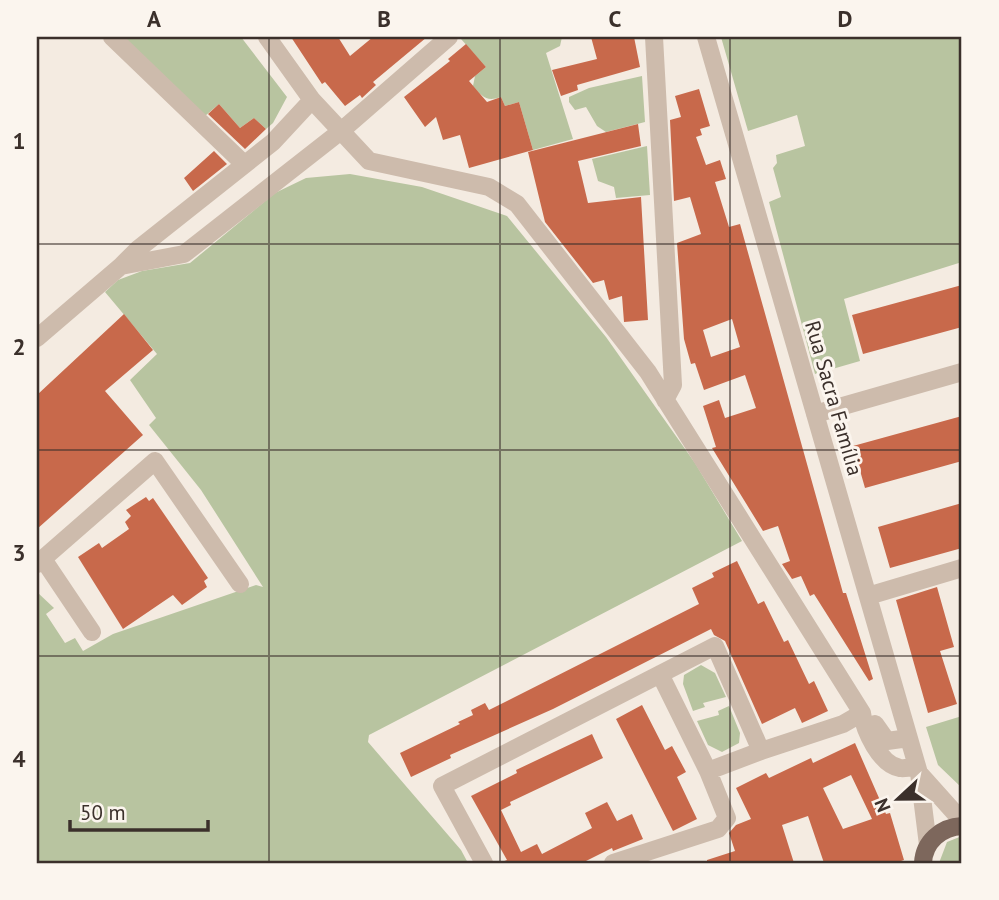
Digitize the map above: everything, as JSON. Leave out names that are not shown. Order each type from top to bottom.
[{"type":"main road","points":[[923,858],[944,830],[962,824]]},
{"type":"street","points":[[112,37],[243,163]]},
{"type":"street","points":[[267,37],[312,100],[369,161],[489,187],[517,204],[598,306],[665,400],[862,713],[864,726],[888,762],[900,768],[918,769]]},
{"type":"street","points":[[121,267],[184,254],[341,131],[449,37]]},
{"type":"street","points":[[654,37],[673,384],[665,400]]},
{"type":"street","name":"Rua Sacra Família","points":[[706,37],[918,769],[923,858]]},
{"type":"street","points":[[37,338],[121,267],[138,249],[243,163],[273,142],[312,100]]},
{"type":"street","points":[[815,414],[962,372]]},
{"type":"street","points":[[92,632],[40,562],[155,461],[240,584]]},
{"type":"street","points":[[868,596],[962,568]]},
{"type":"street","points":[[484,863],[442,786],[715,646],[761,751]]},
{"type":"street","points":[[614,863],[718,829],[727,818],[708,771],[660,674]]},
{"type":"street","points":[[862,713],[871,717],[887,741],[909,738]]},
{"type":"street","points":[[708,771],[843,723],[862,713]]},
{"type":"street","name":"Rua Sacra Família","points":[[918,769],[962,824]]},
{"type":"green space","points":[[123,37],[241,37],[287,97],[273,123],[266,129],[254,118],[240,128],[219,104],[205,116]]},
{"type":"green space","points":[[562,37],[560,46],[546,53],[573,139],[533,150],[519,102],[505,106],[501,97],[485,98],[473,86],[475,76],[486,67],[461,39]]},
{"type":"green space","points":[[721,37],[962,37],[962,262],[844,299],[860,361],[815,374],[769,202],[781,197],[773,168],[777,163],[776,155],[805,146],[797,115],[748,131]]},
{"type":"green space","points":[[642,76],[645,122],[606,132],[597,126],[586,107],[575,110],[569,102],[569,97],[589,88]]},
{"type":"green space","points":[[647,146],[650,195],[616,198],[614,187],[598,181],[592,159]]},
{"type":"green space","points":[[350,174],[422,187],[507,216],[606,337],[695,463],[742,541],[369,735],[368,742],[461,850],[468,863],[37,863],[37,592],[54,608],[46,614],[65,643],[75,638],[83,651],[113,634],[256,585],[263,587],[201,490],[149,425],[156,418],[130,380],[157,354],[105,292],[118,280],[142,271],[190,263],[275,193],[306,178]]},
{"type":"green space","points":[[701,665],[715,673],[726,697],[703,703],[705,707],[693,711],[683,684],[684,675]]},
{"type":"green space","points":[[729,706],[740,733],[739,743],[722,752],[708,745],[697,721],[719,715],[718,711]]},
{"type":"green space","points":[[962,716],[962,788],[938,765],[926,727]]},
{"type":"green space","points":[[962,836],[962,863],[939,863],[947,842]]},
{"type":"building","points":[[291,37],[338,37],[350,56],[373,37],[427,37],[373,82],[376,85],[362,98],[360,95],[345,106],[325,82],[322,84]]},
{"type":"building","points":[[591,37],[634,37],[640,67],[577,85],[578,90],[561,96],[552,70],[597,59]]},
{"type":"building","points":[[466,44],[486,67],[469,81],[487,102],[501,97],[505,106],[519,102],[533,150],[469,168],[460,135],[443,140],[436,117],[425,127],[404,97],[450,61],[448,59]]},
{"type":"building","points":[[699,89],[710,126],[700,129],[702,135],[696,137],[706,165],[720,160],[726,179],[715,182],[729,227],[740,224],[843,593],[846,593],[873,679],[869,681],[814,594],[810,596],[801,576],[792,579],[782,564],[790,561],[778,526],[763,531],[712,448],[716,447],[703,406],[719,400],[725,418],[756,408],[745,375],[704,390],[695,363],[691,364],[684,339],[677,243],[701,234],[690,197],[674,201],[670,120],[681,117],[675,96]],"holes":[[[732,319],[740,347],[711,357],[703,330]]]},
{"type":"building","points":[[219,104],[240,128],[254,118],[266,129],[245,149],[208,114]]},
{"type":"building","points":[[638,124],[641,146],[578,161],[588,203],[641,197],[648,320],[624,322],[622,296],[609,300],[604,280],[593,283],[545,222],[528,152]]},
{"type":"building","points":[[214,151],[227,164],[193,191],[184,178]]},
{"type":"building","points":[[962,285],[962,327],[863,354],[852,315]]},
{"type":"building","points":[[124,314],[153,350],[105,391],[143,435],[37,529],[37,395]]},
{"type":"building","points":[[962,416],[962,461],[865,488],[853,446]]},
{"type":"building","points":[[146,497],[149,501],[153,498],[208,578],[204,581],[207,587],[182,605],[173,595],[123,629],[78,557],[99,543],[102,548],[129,529],[125,522],[131,516],[126,510]]},
{"type":"building","points":[[962,503],[962,548],[890,568],[878,527]]},
{"type":"building","points":[[737,561],[758,604],[764,601],[784,642],[788,640],[809,684],[814,681],[828,711],[802,723],[795,708],[762,724],[725,641],[714,635],[711,629],[553,709],[450,755],[451,758],[411,777],[400,753],[460,724],[458,722],[473,715],[471,710],[485,703],[489,710],[699,604],[692,588],[714,577],[712,573]]},
{"type":"building","points":[[937,587],[954,647],[940,651],[957,704],[928,713],[896,600]]},
{"type":"building","points":[[642,705],[665,750],[672,746],[686,772],[677,777],[697,819],[673,831],[616,719]]},
{"type":"building","points":[[592,734],[603,758],[510,802],[511,805],[501,810],[521,852],[537,844],[542,854],[592,828],[585,813],[607,802],[617,821],[632,814],[643,839],[613,851],[612,848],[582,863],[499,863],[507,860],[471,796],[517,773],[516,770]]},
{"type":"building","points":[[855,743],[886,814],[890,813],[904,860],[895,863],[824,863],[808,816],[782,825],[794,863],[707,863],[707,860],[735,851],[729,833],[736,825],[751,819],[736,788],[766,773],[769,778],[811,758],[813,763]],"holes":[[[851,775],[872,819],[843,829],[823,788]]]}]
